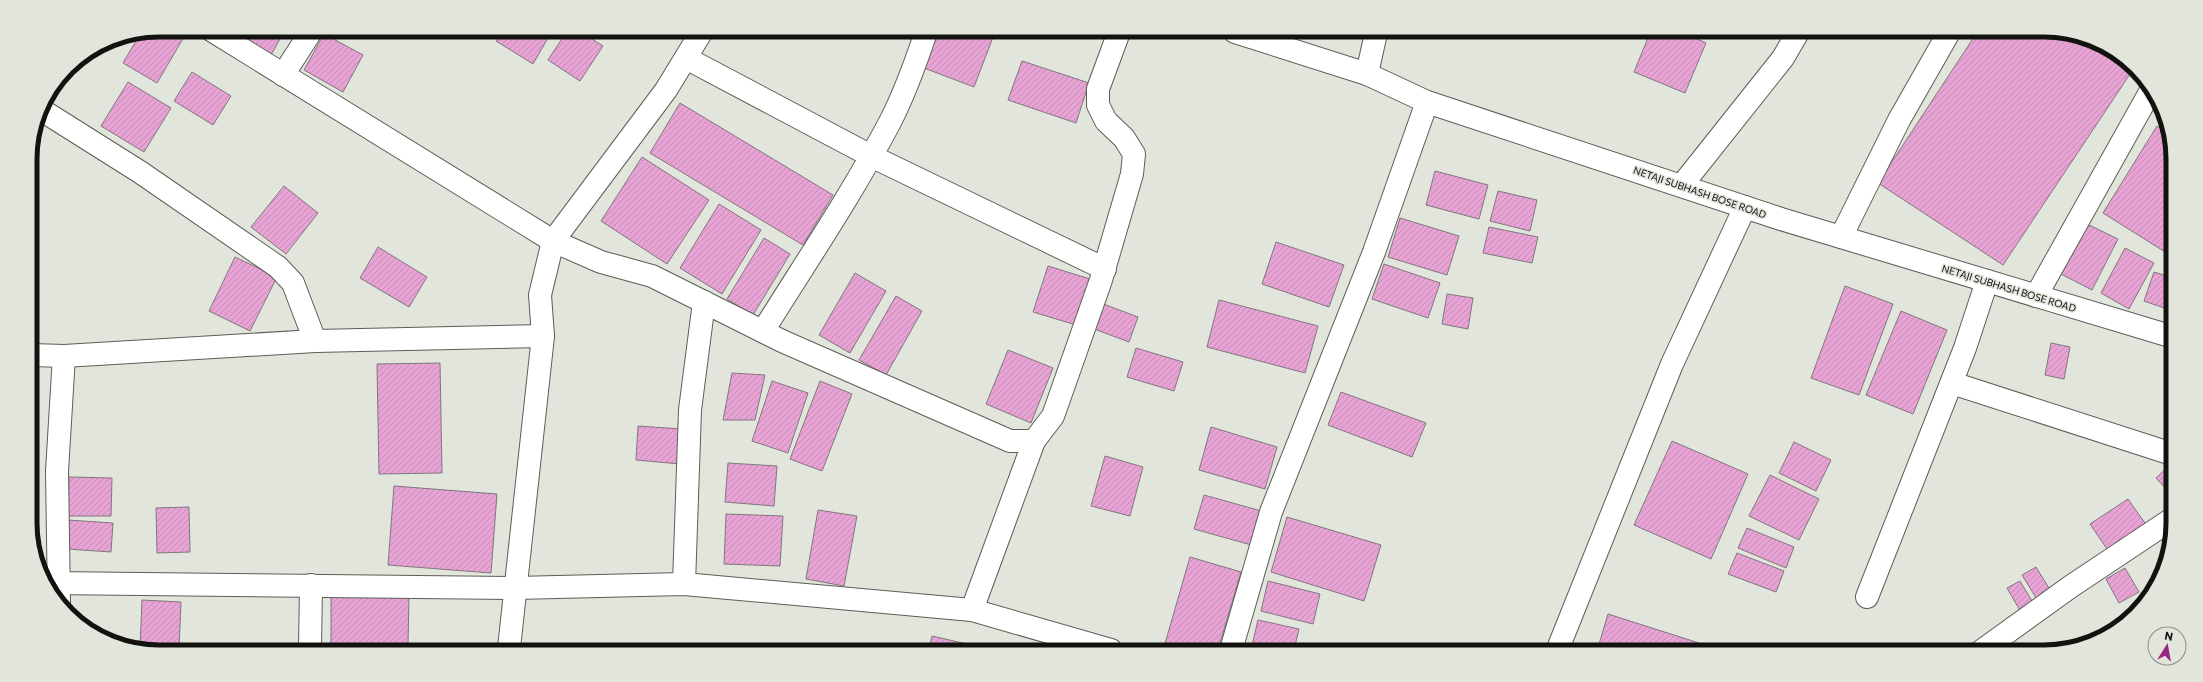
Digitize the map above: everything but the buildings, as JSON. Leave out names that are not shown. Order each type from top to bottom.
[{"type":"street","points":[[222,37],[553,241],[601,262],[652,276],[763,331],[1010,441],[1034,441]]},
{"type":"street","points":[[283,75],[307,37]]},
{"type":"street","points":[[509,645],[543,336],[540,295],[553,241],[666,90],[698,37]]},
{"type":"street","points":[[763,331],[891,121],[912,72],[924,37]]},
{"type":"street","points":[[972,610],[1034,441],[1053,416],[1105,269],[1132,174],[1134,154],[1124,138],[1106,121],[1098,105],[1098,89],[1117,37]]},
{"type":"street","name":"NETAJI SUBHASH BOSE ROAD","points":[[1251,37],[1367,74],[1427,102],[1745,207],[2166,335]]},
{"type":"street","points":[[1367,74],[1375,37]]},
{"type":"street","points":[[1682,185],[1783,58],[1795,37]]},
{"type":"street","points":[[1841,237],[1899,120],[1946,37]]},
{"type":"street","points":[[686,58],[871,156],[1105,269]]},
{"type":"street","points":[[2036,296],[2148,95]]},
{"type":"street","points":[[1232,645],[1271,512],[1374,252],[1427,102]]},
{"type":"street","points":[[46,113],[140,172],[278,267],[293,283],[316,341]]},
{"type":"street","points":[[1559,645],[1672,364],[1745,207]]},
{"type":"street","points":[[1867,597],[1952,383],[1987,281]]},
{"type":"street","points":[[684,584],[690,410],[704,302]]},
{"type":"street","points":[[37,355],[64,356],[316,341],[543,336]]},
{"type":"street","points":[[56,589],[57,471],[64,356]]},
{"type":"street","points":[[1952,383],[2166,452]]},
{"type":"street","points":[[1990,645],[2070,586],[2166,523]]},
{"type":"street","points":[[56,590],[310,586],[515,588],[684,584],[972,610],[1046,640],[1079,645]]},
{"type":"street","points":[[310,586],[310,645]]}]
